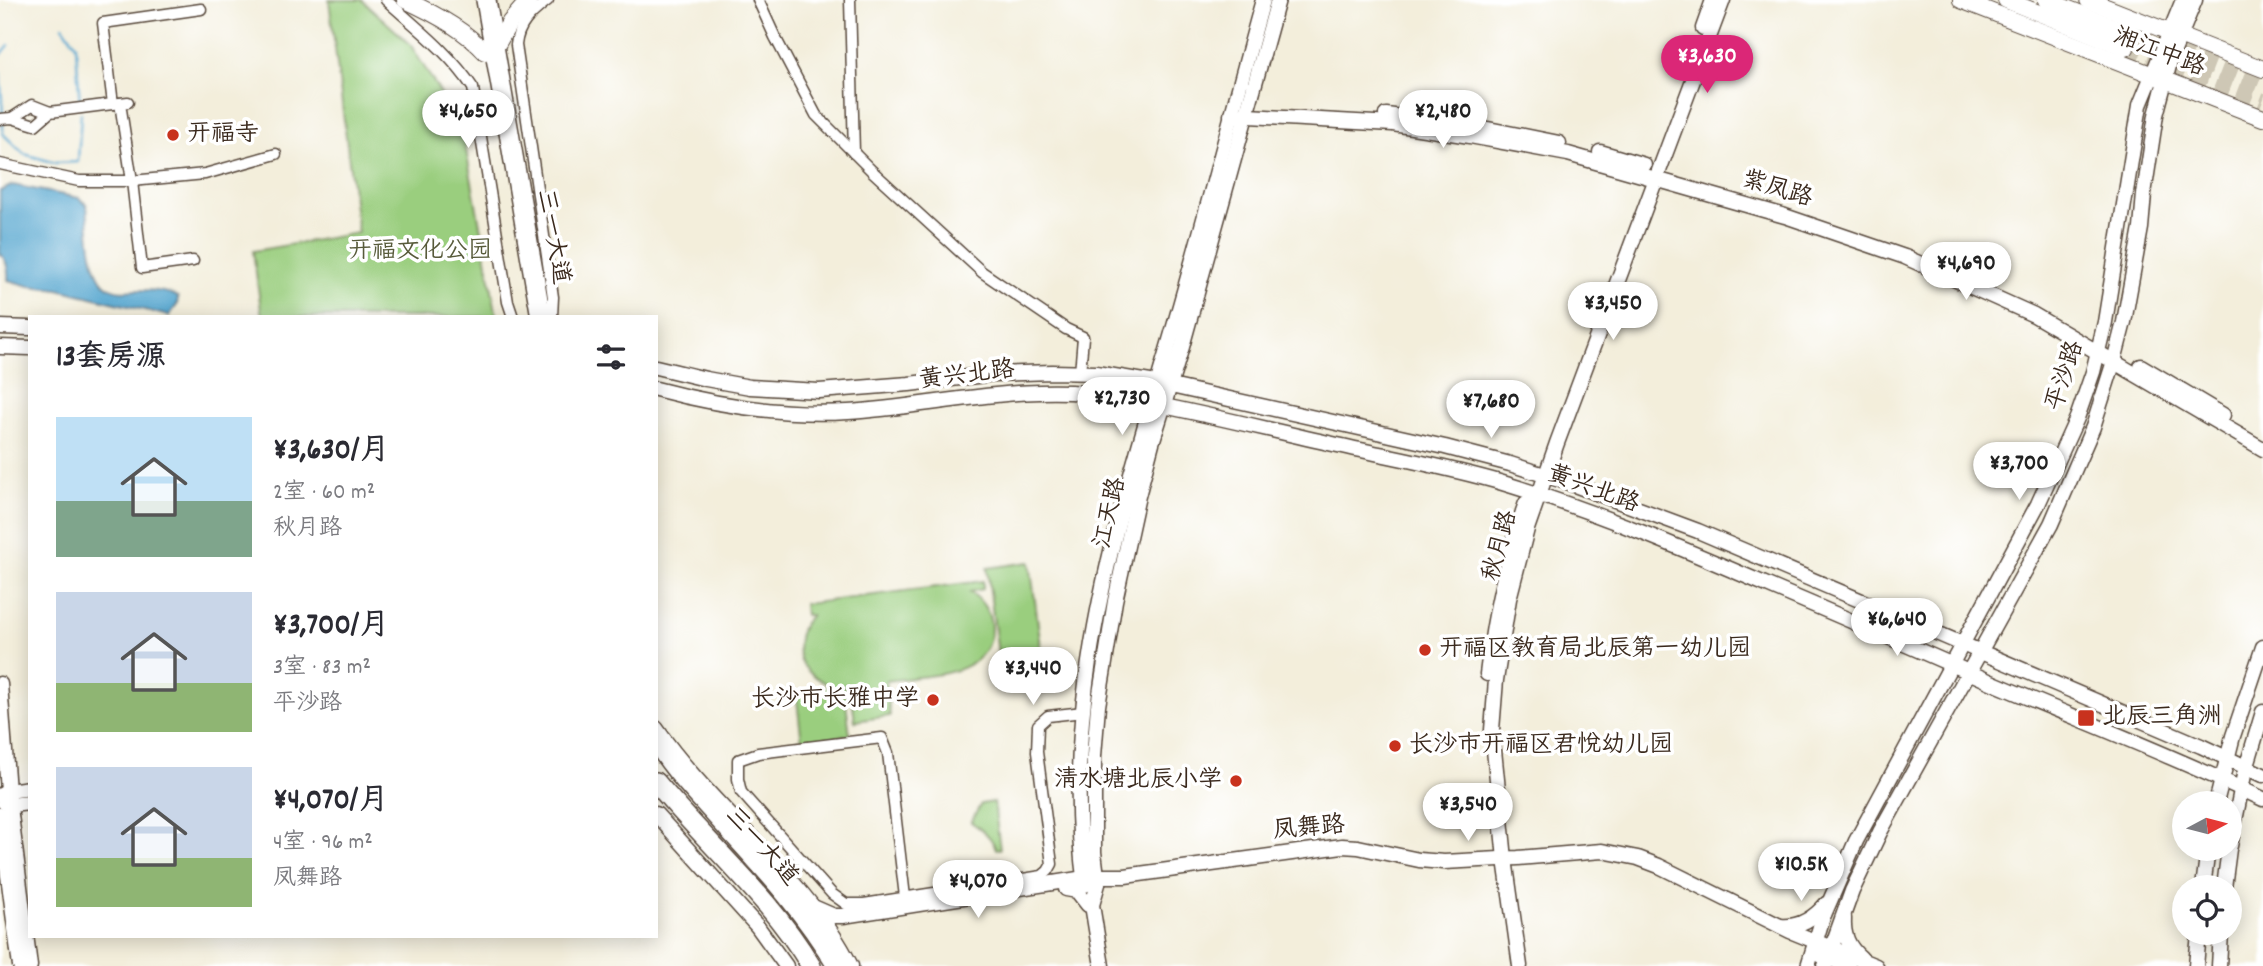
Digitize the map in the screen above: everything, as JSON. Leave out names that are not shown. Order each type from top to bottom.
[{"type":"highway","name":"三一大道","points":[[477,0],[490,51],[541,315]]},
{"type":"highway","name":"三一大道","points":[[486,0],[490,51],[531,315]]},
{"type":"highway","points":[[658,744],[689,785],[793,901],[836,966]]},
{"type":"highway","name":"三一大道","points":[[658,767],[681,796],[829,955]]},
{"type":"highway","name":"三一大道","points":[[658,784],[786,928],[798,965]]},
{"type":"highway","points":[[658,801],[748,900],[798,965]]},
{"type":"main road","points":[[405,0],[457,27],[490,51],[529,0]]},
{"type":"main road","name":"湘江中路","points":[[1961,0],[2263,118]]},
{"type":"main road","name":"湘江中路","points":[[2006,0],[2129,41],[2046,0]]},
{"type":"main road","name":"湘江中路","points":[[2088,0],[2263,69]]},
{"type":"street","points":[[386,0],[424,34],[465,76],[473,88],[512,315]]},
{"type":"street","points":[[548,0],[523,22],[517,33],[516,45],[553,297],[552,315]]},
{"type":"street","points":[[758,0],[816,115],[982,272],[1066,329],[1083,337],[1080,373]]},
{"type":"street","points":[[850,0],[854,153]]},
{"type":"street","name":"江天路","points":[[1240,111],[1263,0]]},
{"type":"street","name":"江天路","points":[[1100,966],[1078,780],[1083,712],[1092,647],[1122,505],[1157,405],[1240,111],[1278,0]]},
{"type":"street","name":"秋月路","points":[[1654,173],[1713,0]]},
{"type":"street","name":"秋月路","points":[[1520,966],[1485,756],[1485,697],[1500,597],[1518,526],[1534,493],[1654,173],[1723,0]]},
{"type":"street","name":"平沙路","points":[[1811,953],[1831,897],[1856,841],[2038,504],[2077,418],[2100,346],[2136,121],[2159,78],[2183,0]]},
{"type":"street","name":"平沙路","points":[[2174,34],[2195,0]]},
{"type":"street","points":[[193,261],[142,268],[120,103],[103,23],[201,9]]},
{"type":"street","name":"平沙路","points":[[1828,958],[1845,910],[1880,832],[2063,500],[2093,427],[2116,356],[2141,228],[2157,115],[2159,78]]},
{"type":"street","points":[[12,118],[32,105],[50,112],[120,103]]},
{"type":"street","name":"紫凤路","points":[[1240,111],[1393,124],[1569,154],[1654,173],[1785,216],[1905,257],[2100,346],[2263,449]]},
{"type":"street","points":[[0,119],[12,118],[35,125],[50,112]]},
{"type":"street","points":[[0,164],[79,181],[132,181],[205,174],[276,154]]},
{"type":"street","points":[[0,327],[28,328]]},
{"type":"street","points":[[0,347],[28,348]]},
{"type":"street","name":"紫凤路","points":[[2116,356],[2263,439]]},
{"type":"street","name":"黄兴北路","points":[[658,367],[729,384],[793,390],[839,390],[993,374],[1052,372],[1119,376],[1446,447],[1541,474],[1698,531],[2263,775]]},
{"type":"street","name":"黄兴北路","points":[[658,389],[712,403],[793,412],[857,411],[1036,391],[1094,394],[1157,405],[1439,466],[1534,493],[1662,540],[2222,779],[2263,799]]},
{"type":"street","name":"江天路","points":[[1087,839],[1098,706],[1105,661],[1157,405]]},
{"type":"street","points":[[2219,791],[2263,647]]},
{"type":"street","points":[[0,684],[4,801],[20,966]]},
{"type":"street","points":[[905,897],[888,753],[882,738],[758,753],[738,760],[737,779],[741,792],[832,894],[846,904],[905,897],[1042,876],[1048,871],[1052,864],[1037,752],[1038,725],[1048,716],[1083,712]]},
{"type":"street","points":[[2241,789],[2263,712]]},
{"type":"street","points":[[658,730],[717,802],[811,905],[829,955],[851,966]]},
{"type":"street","points":[[4,801],[28,789]]},
{"type":"street","points":[[4,801],[28,803]]},
{"type":"street","points":[[4,801],[30,966]]},
{"type":"street","points":[[658,816],[757,926],[798,965]]},
{"type":"street","points":[[1050,883],[1063,878],[1073,869],[1087,839],[1109,866],[1122,872],[1140,874]]},
{"type":"street","name":"凤舞路","points":[[811,905],[834,916],[843,916],[1050,883],[1091,881],[1342,846],[1419,860],[1501,859],[1602,851],[1619,853],[1659,866],[1779,925],[1811,953],[1848,966]]},
{"type":"street","name":"秋月路","points":[[1501,859],[1512,966]]},
{"type":"street","name":"江天路","points":[[1091,881],[1088,905],[1100,966]]},
{"type":"street","name":"凤舞路","points":[[829,955],[837,930],[848,923],[1066,889],[1091,881]]},
{"type":"street","points":[[1066,889],[1077,891],[1088,905]]},
{"type":"street","points":[[1779,925],[1802,923],[1820,911],[1831,897]]},
{"type":"street","points":[[1845,910],[1843,924],[1851,950],[1872,964]]},
{"type":"street","points":[[2196,966],[2198,945]]},
{"type":"street","points":[[2219,966],[2220,945]]},
{"type":"street","name":"凤舞路","points":[[1828,958],[1872,964]]},
{"type":"green space","name":"开福文化公园","points":[[329,0],[362,0],[410,44],[462,128],[497,315],[262,315],[253,251],[358,233]]},
{"type":"green space","points":[[1030,562],[1043,663],[1000,670],[987,568]]},
{"type":"green space","points":[[983,581],[983,589],[970,592],[985,607],[991,622],[988,645],[980,657],[967,666],[952,671],[886,681],[890,716],[855,721],[850,685],[844,685],[850,735],[802,742],[796,692],[832,687],[811,673],[800,658],[800,635],[811,615],[805,615],[804,604]]},
{"type":"green space","points":[[994,802],[1000,849],[996,849],[989,837],[971,822],[981,804]]},
{"type":"water","points":[[13,185],[79,198],[87,205],[91,250],[102,281],[115,290],[168,293],[178,297],[177,305],[170,315],[165,315],[58,289],[29,286],[8,280],[7,265],[0,253],[0,191]]},
{"type":"waterway","points":[[63,26],[76,45],[80,106]]},
{"type":"waterway","points":[[0,56],[9,45]]},
{"type":"waterway","points":[[0,72],[3,114]]},
{"type":"waterway","points":[[3,120],[3,134],[24,154],[56,163],[78,162],[81,113]]},
{"type":"tunnel","points":[[2132,34],[2263,85]]},
{"type":"tunnel","points":[[2126,48],[2263,101]]},
{"type":"place","name":"开福寺","points":[[173,135]]},
{"type":"place","name":"开福区教育局北辰第一幼儿园","points":[[1425,650]]},
{"type":"place","name":"长沙市长雅中学","points":[[933,700]]},
{"type":"place","name":"北辰三角洲","points":[[2086,718]]},
{"type":"place","name":"长沙市开福区君悦幼儿园","points":[[1395,746]]},
{"type":"place","name":"清水塘北辰小学","points":[[1236,781]]}]
